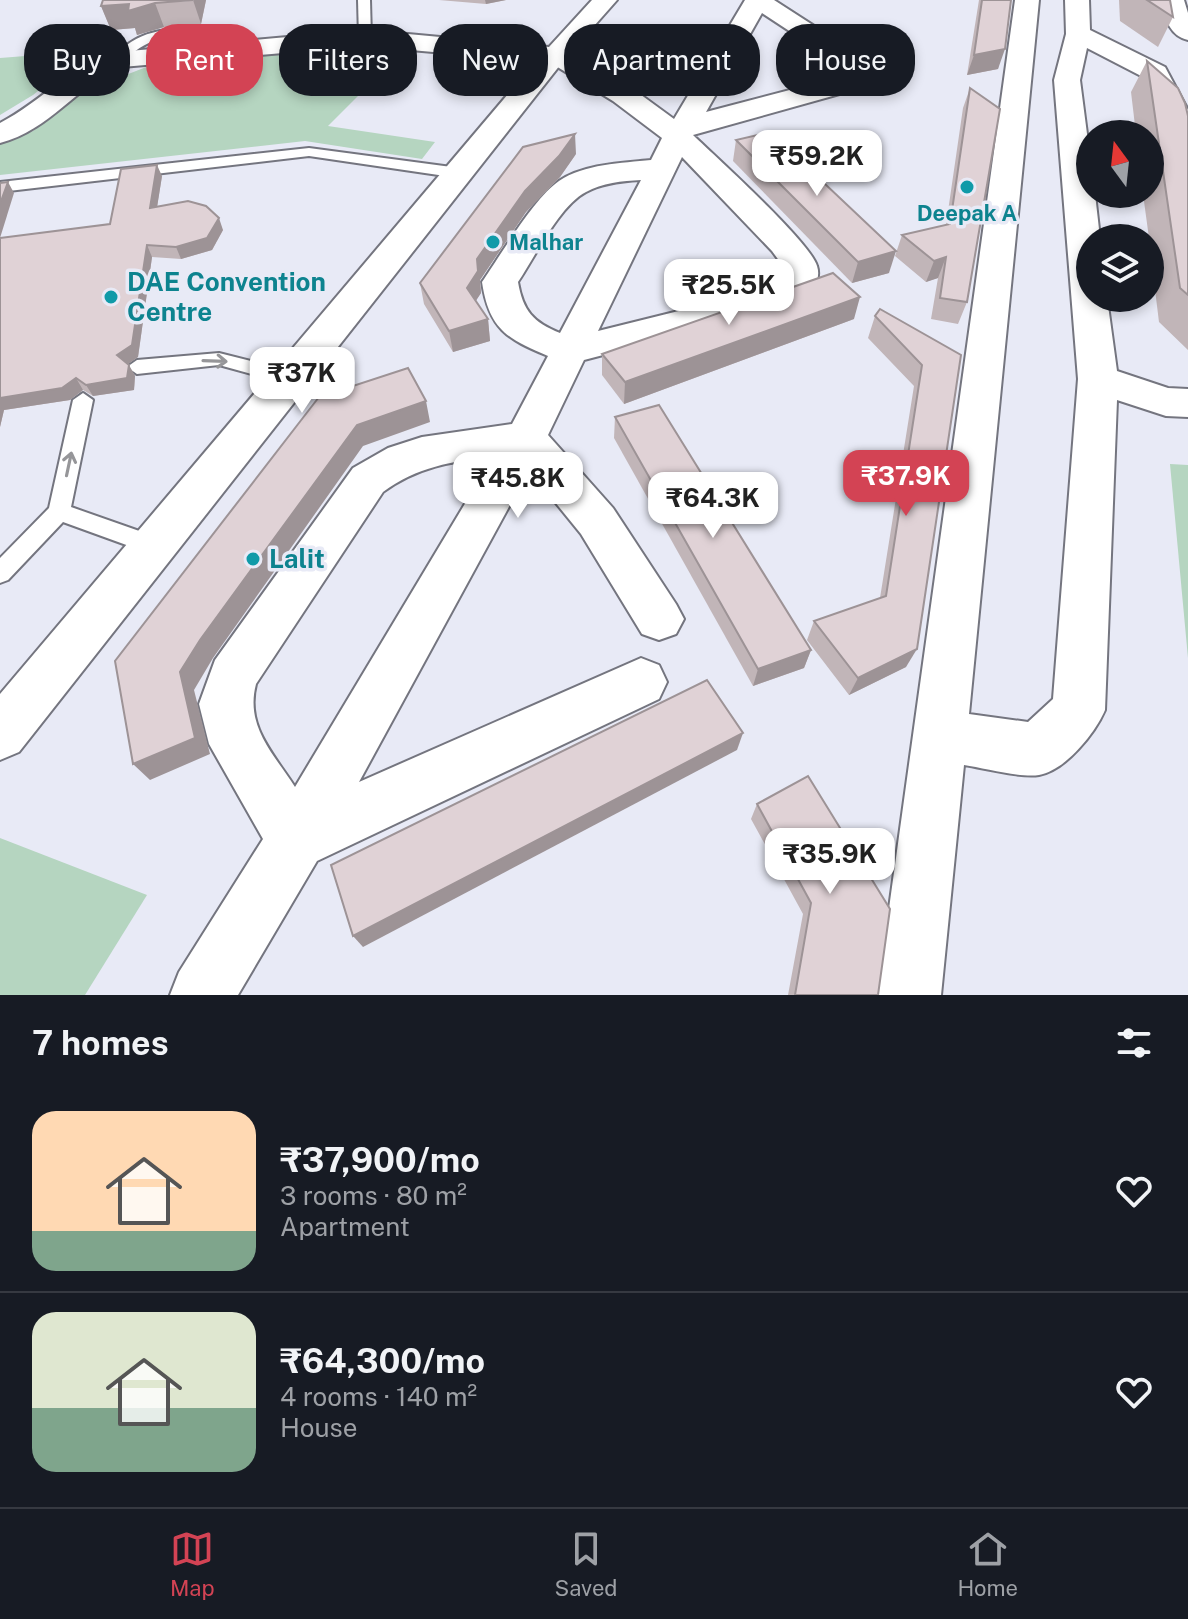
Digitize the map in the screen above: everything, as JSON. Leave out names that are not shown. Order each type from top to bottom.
[{"type":"street","points":[[0,734],[555,55],[605,0]]},
{"type":"street","points":[[212,987],[526,438],[570,351],[674,143],[758,0],[847,69],[674,143],[607,175],[585,180],[567,189],[500,282],[503,300],[513,322],[526,333],[570,351],[743,307],[800,282],[800,266],[784,244],[674,143],[623,95],[555,55],[417,43]]},
{"type":"street","points":[[909,995],[1027,0]]},
{"type":"street","points":[[939,736],[1038,749],[1079,710],[1098,379],[1092,80],[1078,34],[1077,0]]},
{"type":"street","points":[[1172,0],[1179,22],[1188,33]]},
{"type":"street","points":[[1078,34],[1167,68]]},
{"type":"street","points":[[0,134],[37,115],[94,69],[118,60],[279,45]]},
{"type":"street","points":[[1092,80],[1167,68]]},
{"type":"street","points":[[1167,68],[1188,138]]},
{"type":"street","points":[[1098,379],[1166,402],[1188,403]]},
{"type":"street","points":[[526,438],[597,521],[659,619]]},
{"type":"street","points":[[296,840],[236,744],[225,704],[233,676],[368,480],[386,464],[416,453],[526,438]]},
{"type":"street","points":[[296,840],[641,682]]},
{"type":"lane","points":[[364,0],[365,24]]},
{"type":"lane","points":[[0,187],[309,152],[459,173]]},
{"type":"lane","points":[[137,367],[219,359],[291,378]]},
{"type":"lane","points":[[0,573],[59,512],[83,400]]},
{"type":"lane","points":[[59,512],[116,535],[154,546]]},
{"type":"green space","points":[[279,51],[279,96],[358,96],[328,126],[435,142],[422,159],[305,141],[0,175],[0,140],[33,131],[77,96],[130,96],[130,73],[146,67],[146,96],[263,96],[263,53]]},
{"type":"green space","points":[[24,56],[24,96],[31,96],[0,115],[0,58]]},
{"type":"green space","points":[[1170,464],[1188,465],[1188,658]]},
{"type":"green space","points":[[0,838],[147,895],[85,995],[0,995]]},
{"type":"building","points":[[103,0],[193,0],[155,3],[128,11],[129,4],[101,6]]},
{"type":"building","points":[[982,0],[1011,0],[1005,49],[974,55]]},
{"type":"building","points":[[1147,0],[1170,0],[1173,17]]},
{"type":"building","points":[[1147,61],[1178,88],[1188,116],[1188,295],[1180,288],[1164,178],[1164,120],[1156,120]]},
{"type":"building","name":"Deepak A","points":[[970,88],[1000,109],[967,302],[940,298],[946,257],[934,261],[902,235],[950,224]]},
{"type":"building","points":[[770,132],[896,251],[858,262],[736,140]]},
{"type":"building","points":[[575,134],[559,156],[525,191],[477,259],[478,271],[467,288],[488,319],[449,331],[420,283],[523,147]]},
{"type":"building","name":"DAE Convention Centre","points":[[157,165],[150,208],[188,201],[206,206],[219,218],[207,238],[176,247],[147,245],[132,345],[117,355],[129,365],[127,378],[86,385],[76,378],[62,388],[0,398],[0,238],[110,224],[121,169]]},
{"type":"building","points":[[8,182],[0,204],[0,183]]},
{"type":"building","points":[[833,273],[860,297],[625,382],[602,354]]},
{"type":"building","points":[[880,309],[961,355],[917,649],[858,678],[814,621],[886,596],[922,365],[875,316]]},
{"type":"building","points":[[408,368],[426,401],[357,425],[180,672],[195,738],[133,764],[115,661],[319,397]]},
{"type":"building","points":[[659,405],[811,650],[758,669],[615,417]]},
{"type":"building","points":[[707,680],[743,733],[353,936],[331,865]]},
{"type":"building","points":[[808,776],[890,909],[878,995],[795,995],[811,903],[757,804]]},
{"type":"place","name":"Deepak A","points":[[967,187]]},
{"type":"place","name":"Malhar","points":[[493,242]]},
{"type":"place","name":"DAE Convention Centre","points":[[111,297]]},
{"type":"place","name":"Lalit","points":[[253,559]]}]
